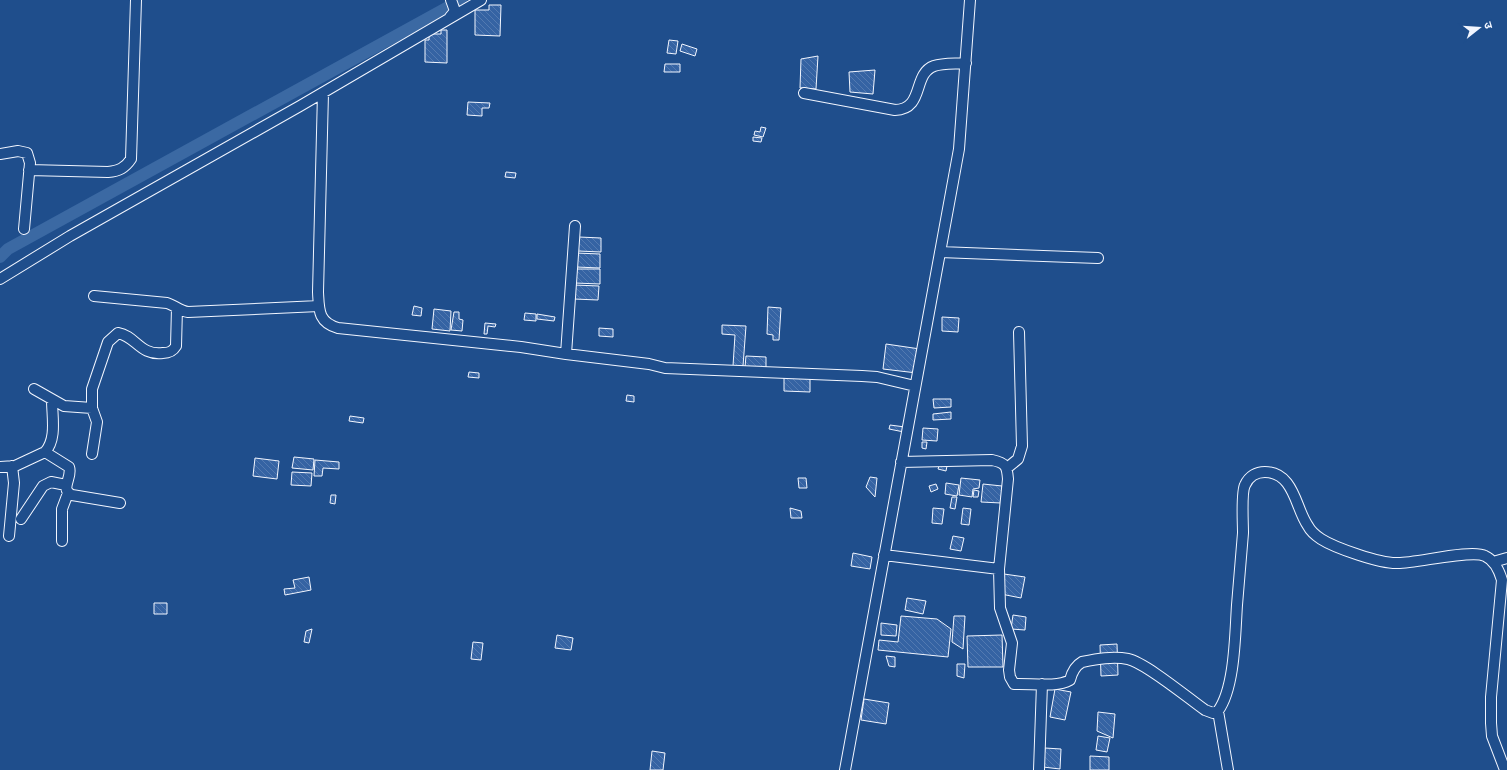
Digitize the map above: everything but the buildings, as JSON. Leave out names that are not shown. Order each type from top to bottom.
[{"type":"street","points":[[29,170],[113,172],[126,166],[131,159],[136,0]]},
{"type":"street","points":[[451,0],[453,14]]},
{"type":"street","points":[[0,279],[70,236],[323,93],[453,14],[481,0]]},
{"type":"street","points":[[845,770],[959,149],[970,0]]},
{"type":"street","points":[[804,93],[895,110],[904,110],[911,105],[927,71],[933,66],[966,63]]},
{"type":"street","points":[[323,93],[318,306],[324,321],[329,326],[522,347],[649,364],[665,368],[877,377],[915,386]]},
{"type":"street","points":[[0,154],[18,151],[27,153],[30,163],[24,229]]},
{"type":"street","points":[[566,354],[575,226]]},
{"type":"street","points":[[940,252],[1098,258]]},
{"type":"street","points":[[94,296],[166,303],[182,311],[188,312],[318,306]]},
{"type":"street","points":[[92,454],[97,422],[92,408],[92,389],[108,342],[118,333],[123,334],[140,348],[150,353],[169,353],[174,350],[176,346],[177,308]]},
{"type":"street","points":[[1007,468],[1018,459],[1022,446],[1019,332]]},
{"type":"street","points":[[34,389],[52,400],[70,408],[92,408]]},
{"type":"street","points":[[0,467],[12,466],[45,452],[51,445],[53,438],[52,400]]},
{"type":"street","points":[[45,452],[69,467],[71,476],[62,509],[62,541]]},
{"type":"street","points":[[901,462],[992,460],[1002,462],[1007,468],[1008,479],[999,569],[1000,608],[1012,643],[1009,670],[1010,677],[1014,684],[1062,684],[1070,680],[1073,671],[1078,664],[1082,662],[1110,658],[1130,660],[1144,667],[1205,710],[1213,713],[1218,711]]},
{"type":"street","points":[[9,536],[14,484],[12,466]]},
{"type":"street","points":[[1228,770],[1218,711],[1226,697],[1231,669],[1243,533],[1244,486],[1249,478],[1257,473],[1276,473],[1283,478],[1290,488],[1306,525],[1313,534],[1332,545],[1384,562],[1395,564],[1475,554],[1484,555],[1493,562],[1499,571],[1502,580],[1491,697],[1491,723],[1492,736],[1505,770]]},
{"type":"street","points":[[21,519],[43,486],[51,482],[67,489],[72,495],[120,503]]},
{"type":"street","points":[[884,555],[999,569]]},
{"type":"street","points":[[1493,562],[1507,558]]},
{"type":"street","points":[[1040,770],[1042,684]]},
{"type":"waterway","points":[[0,257],[8,249],[461,0]]}]
